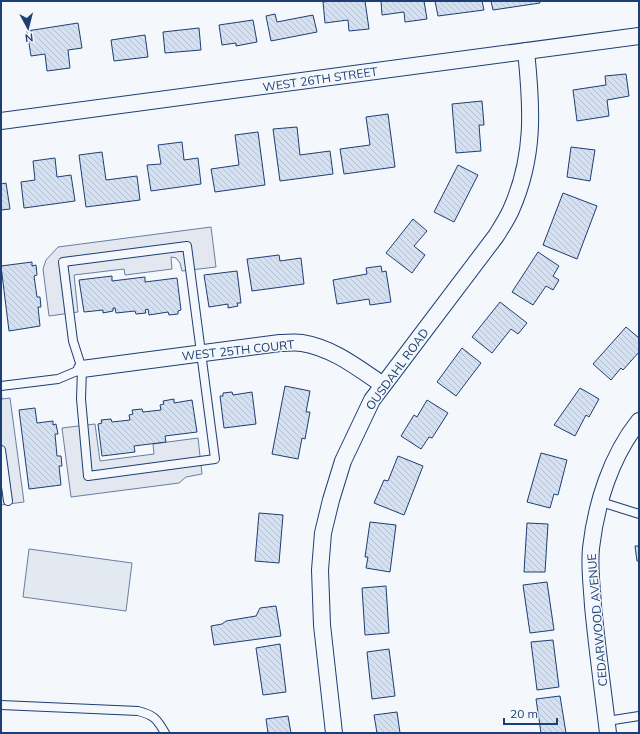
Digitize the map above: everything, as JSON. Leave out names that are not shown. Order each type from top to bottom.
[{"type":"street","name":"WEST 26TH STREET","points":[[1,121],[639,36]]},
{"type":"street","name":"OUSDAHL ROAD","points":[[334,733],[320,598],[320,570],[323,533],[331,500],[343,461],[372,400],[496,236],[511,211],[520,186],[528,154],[531,122],[530,89],[526,51]]},
{"type":"street","name":"WEST 25TH COURT","points":[[82,369],[280,343],[301,343],[322,348],[341,357],[383,385]]},
{"type":"street","name":"CEDARWOOD AVENUE","points":[[608,727],[595,626],[590,572],[591,549],[595,521],[609,472],[618,452],[639,421]]},
{"type":"lane","points":[[187,246],[215,459],[88,476],[80,399],[82,369],[73,341],[63,262],[187,246]]},
{"type":"lane","points":[[1,386],[58,379],[82,369]]},
{"type":"lane","points":[[1,450],[8,501]]},
{"type":"lane","points":[[601,502],[639,514]]},
{"type":"lane","points":[[1,705],[138,711],[150,714],[158,720],[165,733]]},
{"type":"lane","points":[[608,727],[639,716]]},
{"type":"shaded area","points":[[211,227],[216,267],[182,271],[180,263],[176,258],[171,257],[172,269],[125,275],[124,269],[74,275],[78,312],[49,316],[43,269],[46,260],[58,247]]},
{"type":"shaded area","points":[[1,391],[2,399],[10,398],[24,502],[1,505]]},
{"type":"shaded area","points":[[95,424],[100,461],[154,454],[153,444],[198,438],[202,474],[186,477],[179,483],[71,497],[62,428]]},
{"type":"shaded area","points":[[29,549],[132,563],[126,611],[23,597]]},
{"type":"building","points":[[365,1],[369,29],[349,31],[348,20],[325,23],[323,2]]},
{"type":"building","points":[[381,1],[424,1],[427,19],[405,22],[404,12],[382,15]]},
{"type":"building","points":[[435,1],[482,1],[484,10],[438,16]]},
{"type":"building","points":[[491,1],[539,1],[540,3],[493,10]]},
{"type":"building","points":[[275,14],[277,22],[313,15],[317,32],[271,41],[266,16]]},
{"type":"building","points":[[253,20],[257,42],[236,46],[236,43],[222,45],[219,25]]},
{"type":"building","points":[[78,23],[82,48],[68,50],[70,68],[47,71],[45,54],[31,56],[27,31]]},
{"type":"building","points":[[199,28],[201,50],[165,53],[163,32]]},
{"type":"building","points":[[145,35],[148,57],[114,61],[111,40]]},
{"type":"building","points":[[626,74],[629,96],[607,100],[609,116],[577,121],[573,90],[606,85],[605,76]]},
{"type":"building","points":[[482,101],[484,125],[479,125],[481,151],[456,153],[452,104]]},
{"type":"building","points":[[388,114],[395,167],[344,174],[340,149],[370,145],[366,117]]},
{"type":"building","points":[[297,127],[300,155],[330,151],[333,174],[280,181],[273,129]]},
{"type":"building","points":[[258,132],[265,185],[215,192],[211,169],[239,165],[235,135]]},
{"type":"building","points":[[182,142],[184,160],[198,158],[201,184],[151,191],[147,165],[161,164],[158,145]]},
{"type":"building","points":[[571,147],[595,150],[590,181],[567,177]]},
{"type":"building","points":[[102,152],[106,180],[137,176],[140,200],[86,207],[79,155]]},
{"type":"building","points":[[55,158],[57,177],[71,175],[75,201],[24,208],[21,182],[35,180],[33,161]]},
{"type":"building","points":[[458,165],[478,175],[454,222],[434,212]]},
{"type":"building","points":[[6,183],[10,209],[1,210],[1,184]]},
{"type":"building","points":[[563,193],[597,206],[577,259],[543,245]]},
{"type":"building","points":[[413,219],[427,231],[414,246],[425,255],[412,273],[386,253]]},
{"type":"building","points":[[538,252],[559,266],[553,276],[559,280],[553,290],[546,286],[533,305],[512,292]]},
{"type":"building","points":[[279,255],[280,261],[301,258],[304,284],[252,291],[247,259]]},
{"type":"building","points":[[32,262],[32,266],[36,265],[37,275],[34,276],[37,297],[40,297],[41,307],[38,307],[40,326],[9,331],[1,266]]},
{"type":"building","points":[[381,266],[382,272],[386,271],[391,302],[370,305],[369,299],[337,304],[333,280],[367,274],[366,268]]},
{"type":"building","points":[[237,271],[241,303],[237,303],[238,306],[228,308],[228,304],[209,307],[204,275]]},
{"type":"building","points":[[112,276],[112,281],[145,277],[145,282],[177,278],[181,310],[178,311],[178,314],[169,315],[168,312],[149,315],[148,309],[145,310],[146,313],[136,314],[135,311],[116,313],[115,308],[113,308],[113,311],[103,313],[103,310],[84,312],[79,280]]},
{"type":"building","points":[[500,302],[527,323],[518,334],[511,329],[492,353],[472,337]]},
{"type":"building","points":[[626,327],[639,338],[639,352],[623,370],[621,368],[611,380],[593,364]]},
{"type":"building","points":[[462,348],[481,363],[456,396],[437,382]]},
{"type":"building","points":[[285,386],[310,391],[306,412],[310,412],[305,439],[302,438],[298,459],[272,454]]},
{"type":"building","points":[[580,388],[599,399],[589,417],[586,415],[575,436],[554,425]]},
{"type":"building","points":[[232,392],[233,395],[252,392],[256,424],[224,428],[220,396],[223,396],[223,393]]},
{"type":"building","points":[[174,399],[174,403],[192,400],[197,432],[165,436],[166,442],[134,446],[135,452],[102,456],[98,424],[102,423],[101,420],[111,419],[112,422],[130,420],[129,415],[133,414],[132,410],[142,409],[143,412],[161,410],[160,405],[164,404],[163,401]]},
{"type":"building","points":[[427,400],[448,413],[432,438],[429,437],[421,449],[401,436],[414,415],[417,417]]},
{"type":"building","points":[[35,408],[37,423],[53,421],[53,425],[56,424],[58,434],[55,434],[57,456],[61,456],[62,466],[59,466],[61,485],[29,489],[19,410]]},
{"type":"building","points":[[541,453],[567,460],[558,495],[554,494],[550,508],[527,502]]},
{"type":"building","points":[[398,456],[423,466],[404,515],[374,503],[384,480],[388,481]]},
{"type":"building","points":[[259,513],[283,515],[279,563],[255,561]]},
{"type":"building","points":[[370,522],[396,525],[390,572],[366,568],[368,557],[365,557]]},
{"type":"building","points":[[527,523],[548,524],[545,572],[524,572]]},
{"type":"building","points":[[635,546],[639,546],[639,561],[637,561]]},
{"type":"building","points":[[547,582],[554,630],[530,633],[523,585]]},
{"type":"building","points":[[386,586],[389,633],[365,635],[362,588]]},
{"type":"building","points":[[276,606],[281,636],[214,645],[211,626],[222,624],[226,621],[256,616],[260,608]]},
{"type":"building","points":[[553,640],[559,687],[537,690],[531,642]]},
{"type":"building","points":[[280,644],[286,692],[263,695],[256,648]]},
{"type":"building","points":[[389,649],[395,696],[372,699],[367,652]]},
{"type":"building","points":[[560,696],[566,733],[541,733],[536,699]]},
{"type":"building","points":[[397,712],[400,733],[377,733],[374,715]]},
{"type":"building","points":[[288,716],[291,733],[268,733],[266,719]]}]
